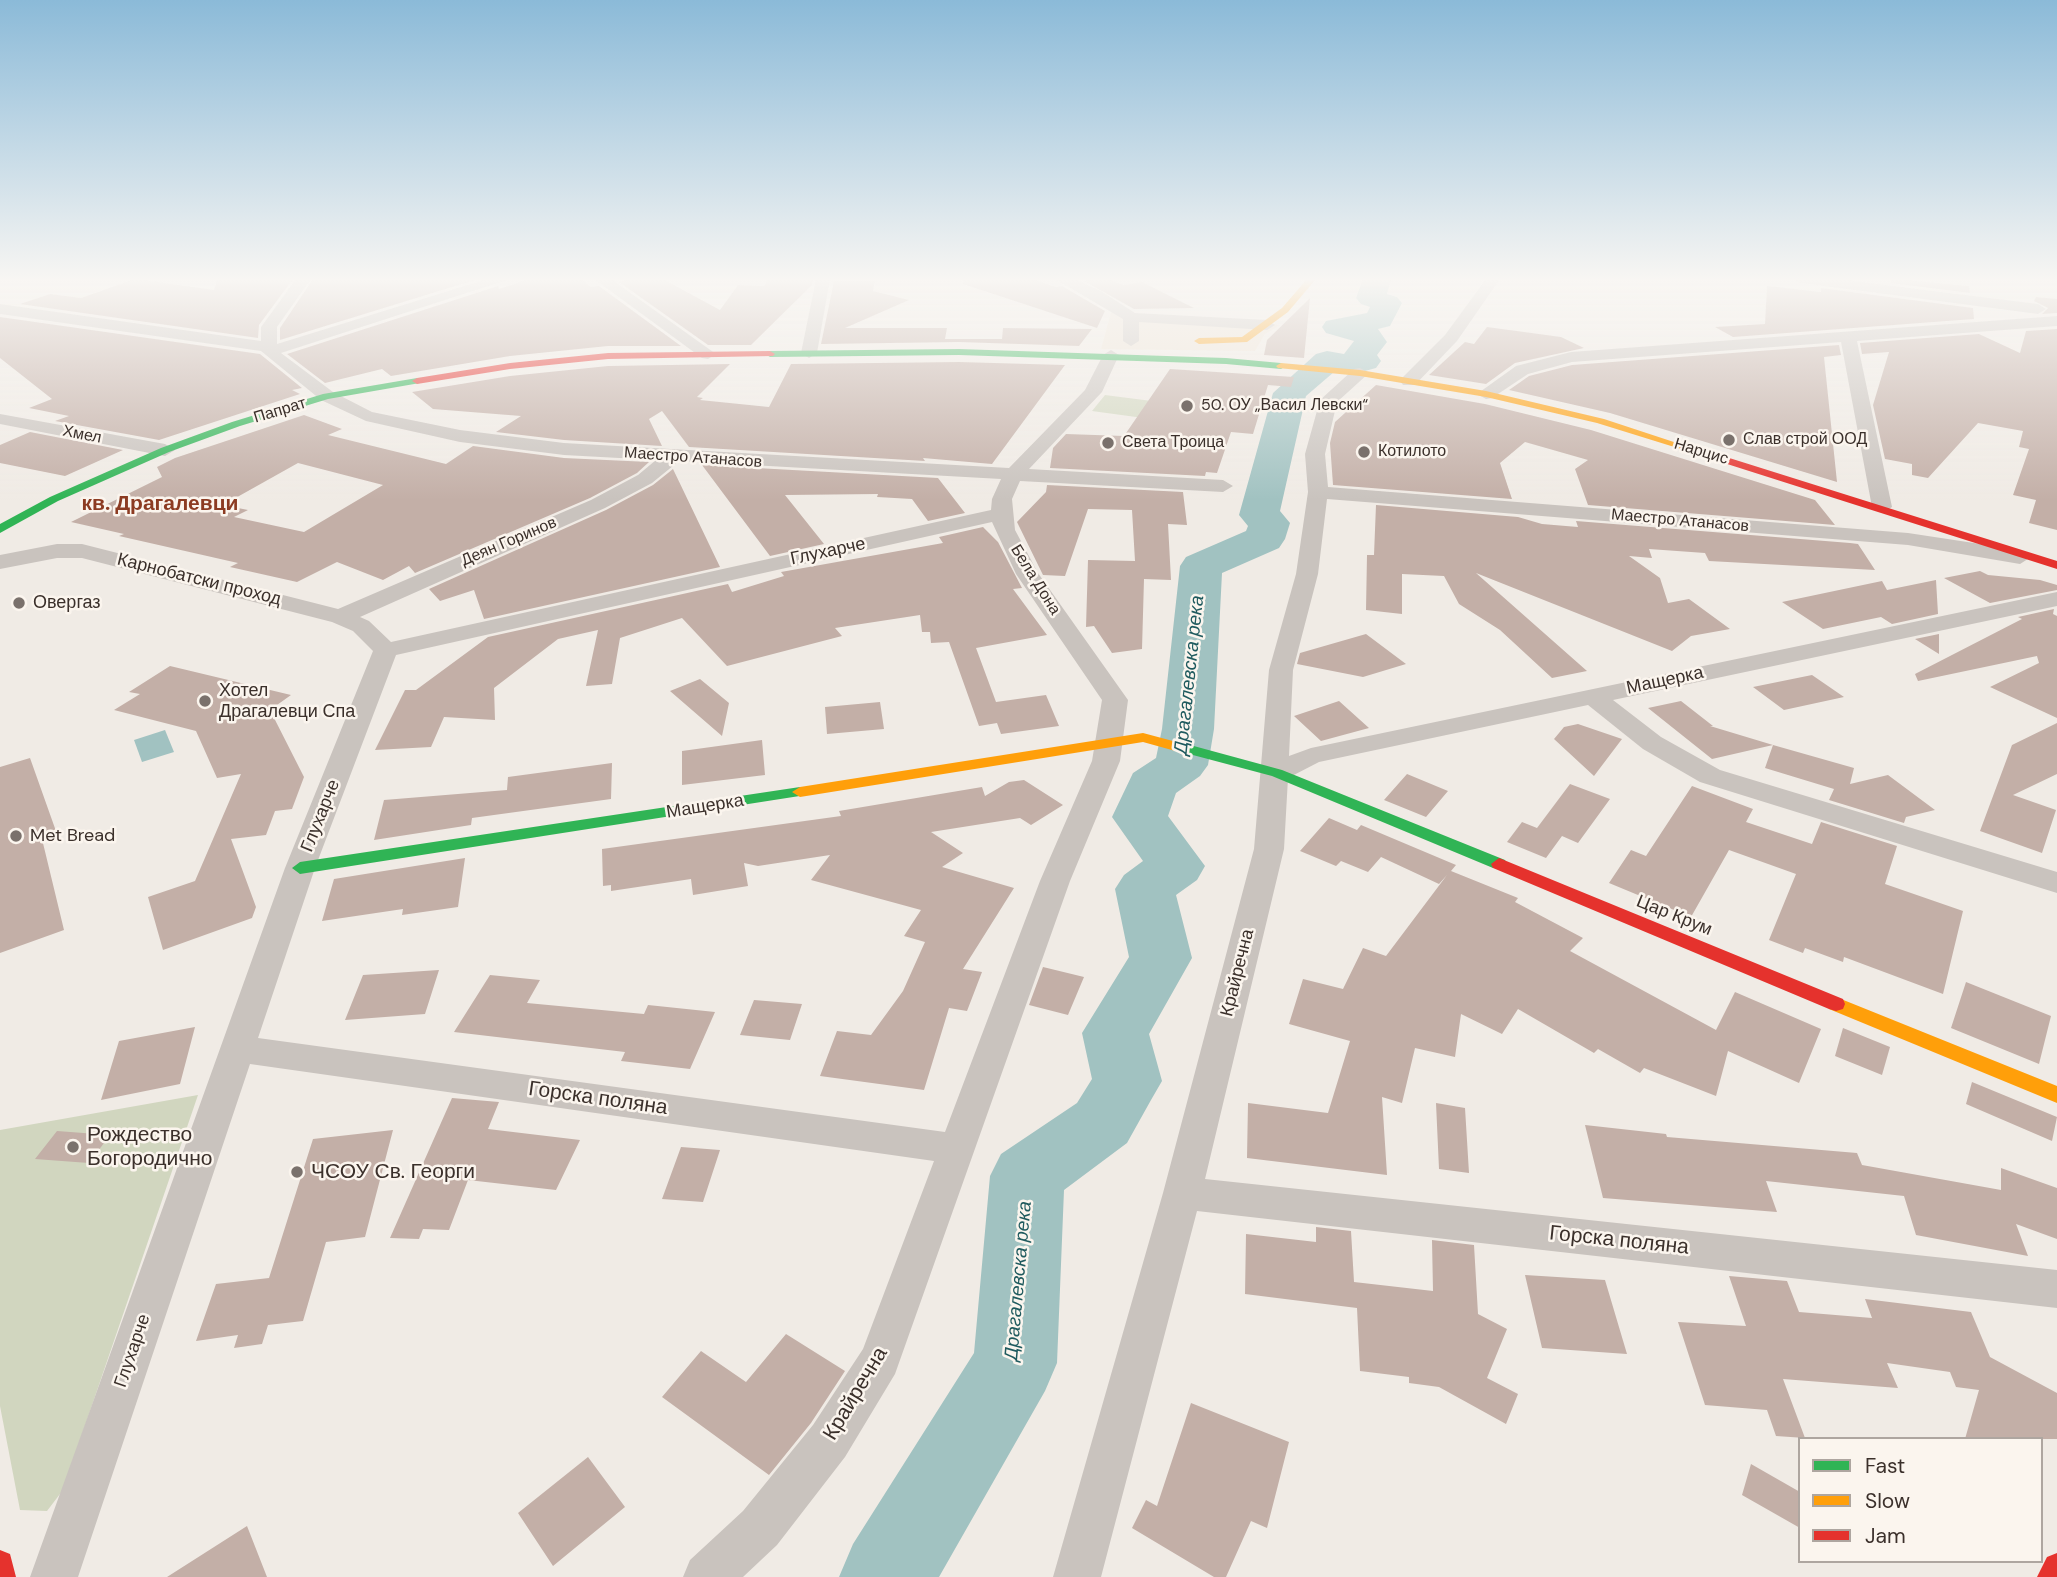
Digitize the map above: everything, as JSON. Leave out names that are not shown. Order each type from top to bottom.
[{"type":"main road","points":[[1111,355],[1114,353]]},
{"type":"main road","name":"Папрат","points":[[1,529],[54,499],[165,450],[236,424],[327,396],[510,366],[608,356],[708,354],[1111,355],[1349,372]]},
{"type":"main road","name":"Нарцис","points":[[1349,372],[1486,394],[1600,421],[1882,507],[2048,563]]},
{"type":"main road","name":"Цар Крум","points":[[1126,740],[1234,761],[1277,773],[2057,1095]]},
{"type":"main road","name":"Мащерка","points":[[300,868],[1126,740]]},
{"type":"main road","points":[[0,1564],[2,1577]]},
{"type":"main road","points":[[2051,1577],[2057,1567]]},
{"type":"street","name":"Маестро Атанасов","points":[[273,353],[327,396],[366,415],[460,436],[564,449],[672,457],[1223,486]]},
{"type":"street","points":[[1409,381],[1437,353]]},
{"type":"street","points":[[1486,394],[1522,370],[1571,357],[1629,353]]},
{"type":"street","points":[[1851,353],[1882,507]]},
{"type":"street","points":[[1000,514],[1002,499],[1012,476],[1093,393],[1111,355]]},
{"type":"street","name":"Крайречна","points":[[1077,1577],[1182,1193],[1269,849],[1277,773],[1281,670],[1307,574],[1318,492],[1315,454],[1329,400],[1349,372]]},
{"type":"street","name":"Хмел","points":[[0,419],[165,450]]},
{"type":"street","name":"Деян Горинов","points":[[340,617],[598,505],[645,479],[672,457]]},
{"type":"street","name":"Маестро Атанасов","points":[[1318,492],[1908,539],[2048,563]]},
{"type":"street","name":"Глухарче","points":[[54,1577],[300,868],[386,650],[1000,514]]},
{"type":"street","name":"Бела Дона","points":[[1000,514],[1004,530],[1027,573],[1115,700],[1126,740]]},
{"type":"street","name":"Карнобатски проход","points":[[0,562],[57,551],[82,551],[340,617],[361,626],[386,650]]},
{"type":"street","name":"Мащерка","points":[[1277,773],[1311,756],[2057,599]]},
{"type":"street","points":[[1592,696],[1652,743],[1710,776],[2057,883]]},
{"type":"street","name":"Крайречна","points":[[707,1577],[760,1528],[829,1441],[880,1360],[1055,881],[1106,761],[1126,740]]},
{"type":"street","name":"Горска поляна","points":[[238,1049],[958,1149]]},
{"type":"street","name":"Горска поляна","points":[[1182,1193],[2057,1289]]},
{"type":"green space","points":[[1105,395],[1191,406],[1180,423],[1092,411]]},
{"type":"green space","points":[[198,1095],[63,1490],[47,1511],[20,1510],[0,1406],[0,1130]]},
{"type":"water","points":[[165,730],[174,752],[142,762],[134,740]]},
{"type":"building","points":[[0,353],[250,353],[260,354],[302,388],[292,390],[300,394],[159,440],[55,421],[69,416],[29,408],[52,399],[0,358]]},
{"type":"building","points":[[543,353],[391,376],[382,369],[325,383],[287,354]]},
{"type":"building","points":[[1264,353],[1305,353],[1304,358],[1264,355]]},
{"type":"building","points":[[1453,353],[1563,353],[1515,363],[1486,384],[1429,375]]},
{"type":"building","points":[[1738,353],[1841,353],[1841,355],[1824,357],[1837,482],[1610,413],[1509,390],[1529,376],[1572,365]]},
{"type":"building","points":[[1889,353],[2057,353],[2057,530],[2029,523],[2036,500],[2013,495],[2029,449],[2019,447],[2023,431],[1978,423],[1928,478],[1912,475],[1912,464],[1885,459],[1873,405]]},
{"type":"building","points":[[959,362],[1065,365],[992,464],[923,458],[925,461],[689,447],[662,411],[649,419],[662,446],[564,440],[496,432],[521,416],[433,409],[412,392],[510,376],[608,366],[730,364],[697,397],[703,398],[700,400],[769,407],[791,364]]},
{"type":"building","points":[[1170,369],[1294,377],[1291,387],[1268,385],[1253,434],[1231,432],[1217,473],[1206,472],[1205,476],[1050,468],[1053,448],[1066,434],[1124,436]]},
{"type":"building","points":[[1376,385],[1485,404],[1591,430],[1815,500],[1835,525],[1588,505],[1575,469],[1588,460],[1525,442],[1500,463],[1512,499],[1333,485],[1330,443],[1335,422]]},
{"type":"building","points":[[304,415],[342,429],[328,435],[446,464],[473,446],[564,458],[649,462],[637,473],[590,498],[415,573],[409,566],[383,580],[337,562],[297,582],[230,567],[238,563],[119,536],[124,534],[71,522],[162,477],[157,467],[175,458]],"holes":[[[298,463],[383,485],[304,532],[234,517],[248,510],[223,505]]]},
{"type":"building","points":[[30,432],[123,450],[65,476],[0,463],[0,445]]},
{"type":"building","points":[[702,465],[938,478],[965,513],[928,521],[912,499],[877,497],[878,494],[785,495],[824,544],[770,556]]},
{"type":"building","points":[[673,469],[720,567],[484,619],[474,590],[440,601],[429,589],[606,510],[653,485]]},
{"type":"building","points":[[1047,485],[1183,492],[1187,525],[1168,524],[1171,580],[1144,579],[1142,649],[1112,653],[1094,626],[1086,627],[1088,560],[1135,561],[1132,510],[1088,509],[1065,576],[1043,575],[1017,522],[1046,492]]},
{"type":"building","points":[[1376,505],[1518,517],[1542,524],[1578,527],[1576,521],[1858,544],[1875,570],[1709,561],[1705,553],[1649,549],[1652,558],[1629,556],[1660,578],[1668,603],[1689,599],[1730,629],[1691,636],[1672,651],[1476,573],[1587,671],[1552,678],[1500,630],[1459,604],[1444,576],[1402,574],[1402,614],[1366,610],[1367,555],[1374,555]]},
{"type":"building","points":[[983,527],[998,542],[1022,588],[1013,589],[1047,635],[976,648],[996,702],[1046,695],[1059,726],[1001,734],[997,723],[979,726],[949,642],[931,643],[930,632],[922,632],[920,615],[835,628],[842,636],[727,666],[682,618],[620,638],[612,684],[586,686],[598,630],[558,639],[494,688],[495,720],[444,717],[431,747],[375,750],[405,690],[416,690],[488,637],[728,584],[732,592],[784,576],[781,572],[943,543],[939,537]]},
{"type":"building","points":[[1980,571],[1988,575],[2040,580],[2057,585],[2057,590],[1990,603],[1944,578]]},
{"type":"building","points":[[1936,580],[1938,614],[1892,624],[1881,617],[1823,629],[1782,602],[1882,581],[1887,590]]},
{"type":"building","points":[[2054,609],[2053,614],[2057,616],[2057,718],[1990,687],[2039,663],[2037,656],[1918,681],[1915,674],[2022,619],[2018,617]]},
{"type":"building","points":[[1366,634],[1406,664],[1363,677],[1297,664],[1300,653]]},
{"type":"building","points":[[1939,634],[1939,654],[1915,639]]},
{"type":"building","points":[[170,666],[291,695],[270,710],[304,777],[292,809],[275,811],[266,835],[231,839],[256,907],[252,918],[163,950],[148,897],[195,881],[241,774],[217,778],[196,731],[114,710],[140,694],[129,692]]},
{"type":"building","points":[[1812,675],[1844,697],[1784,710],[1753,687]]},
{"type":"building","points":[[700,679],[729,703],[722,736],[670,691]]},
{"type":"building","points":[[1339,701],[1369,728],[1321,741],[1294,716]]},
{"type":"building","points":[[1681,701],[1713,726],[1710,726],[1773,745],[1712,759],[1648,708]]},
{"type":"building","points":[[880,702],[884,729],[827,734],[825,707]]},
{"type":"building","points":[[2057,723],[2057,774],[2013,795],[2056,810],[2042,853],[1980,831],[2012,745]]},
{"type":"building","points":[[1578,724],[1622,739],[1594,776],[1554,739],[1564,727]]},
{"type":"building","points":[[762,740],[765,775],[682,785],[682,751]]},
{"type":"building","points":[[1773,745],[1854,768],[1850,784],[1888,775],[1935,810],[1906,817],[1904,823],[1829,800],[1834,789],[1765,768]]},
{"type":"building","points":[[30,758],[57,834],[42,839],[64,930],[0,953],[0,767]]},
{"type":"building","points":[[612,763],[611,799],[472,818],[471,825],[374,840],[384,800],[507,790],[508,777]]},
{"type":"building","points":[[1407,774],[1448,791],[1426,817],[1384,800]]},
{"type":"building","points":[[1024,780],[1063,805],[1031,825],[1020,818],[931,832],[963,853],[942,867],[1014,888],[963,969],[982,972],[967,1011],[949,1008],[924,1090],[820,1076],[837,1031],[871,1035],[903,991],[925,942],[904,936],[921,910],[811,880],[830,855],[758,866],[744,863],[748,886],[693,895],[691,879],[611,891],[611,885],[603,886],[602,849],[841,816],[839,811],[982,787],[985,796],[1009,782]]},
{"type":"building","points":[[1570,784],[1610,799],[1578,843],[1562,836],[1546,858],[1507,842],[1522,822],[1537,828]]},
{"type":"building","points":[[1692,786],[1753,809],[1746,822],[1812,844],[1821,822],[1897,846],[1885,884],[1963,911],[1943,994],[1844,957],[1843,962],[1805,948],[1803,953],[1769,940],[1796,874],[1729,850],[1691,917],[1609,883],[1631,850],[1646,856]]},
{"type":"building","points":[[1329,818],[1357,830],[1361,825],[1456,865],[1451,871],[1518,898],[1515,902],[1583,938],[1570,951],[1716,1030],[1735,992],[1821,1029],[1799,1083],[1728,1051],[1716,1096],[1644,1068],[1640,1073],[1598,1049],[1594,1053],[1518,1009],[1502,1034],[1461,1014],[1455,1057],[1415,1048],[1402,1103],[1382,1097],[1387,1175],[1247,1158],[1248,1103],[1328,1113],[1350,1041],[1289,1024],[1303,979],[1343,989],[1363,948],[1386,956],[1447,875],[1439,884],[1381,857],[1368,872],[1341,861],[1336,866],[1300,851]]},
{"type":"building","points":[[465,858],[458,907],[402,915],[403,909],[322,921],[334,879]]},
{"type":"building","points":[[1043,967],[1084,977],[1068,1015],[1029,1005]]},
{"type":"building","points":[[439,970],[425,1014],[345,1020],[363,975]]},
{"type":"building","points":[[490,975],[540,980],[527,1003],[644,1014],[648,1005],[715,1012],[690,1069],[621,1061],[625,1052],[454,1032]]},
{"type":"building","points":[[1966,982],[2051,1016],[2039,1064],[1951,1028]]},
{"type":"building","points":[[754,1000],[802,1004],[790,1040],[740,1035]]},
{"type":"building","points":[[195,1027],[180,1084],[101,1100],[119,1041]]},
{"type":"building","points":[[1843,1028],[1890,1047],[1882,1075],[1835,1056]]},
{"type":"building","points":[[1972,1082],[2057,1117],[2052,1141],[1966,1104]]},
{"type":"building","points":[[452,1098],[499,1102],[488,1129],[580,1140],[556,1190],[468,1180],[449,1230],[423,1229],[419,1239],[390,1238]]},
{"type":"building","points":[[1436,1103],[1465,1108],[1469,1173],[1439,1169]]},
{"type":"building","points":[[1585,1125],[1666,1134],[1667,1137],[1857,1153],[1862,1165],[2001,1190],[2001,1168],[2057,1188],[2057,1239],[2016,1224],[2028,1256],[1916,1235],[1904,1196],[1766,1181],[1777,1212],[1603,1198]]},
{"type":"building","points":[[393,1130],[365,1237],[326,1242],[303,1321],[268,1325],[262,1344],[234,1348],[238,1335],[196,1341],[216,1284],[269,1278],[313,1139]]},
{"type":"building","name":"Рождество Богородично","points":[[57,1131],[110,1135],[89,1163],[35,1159]]},
{"type":"building","points":[[681,1147],[720,1150],[703,1202],[662,1199]]},
{"type":"building","points":[[1316,1227],[1351,1231],[1354,1282],[1433,1291],[1432,1240],[1474,1245],[1478,1314],[1507,1329],[1487,1378],[1518,1394],[1506,1424],[1439,1387],[1409,1383],[1409,1377],[1360,1371],[1357,1308],[1245,1294],[1246,1234],[1316,1242]]},
{"type":"building","points":[[1525,1275],[1605,1280],[1627,1354],[1542,1348]]},
{"type":"building","points":[[1729,1276],[1787,1281],[1799,1312],[1872,1318],[1865,1299],[1971,1312],[1990,1357],[2057,1393],[2057,1439],[1966,1437],[1979,1390],[1956,1387],[1950,1372],[1887,1363],[1898,1388],[1783,1379],[1805,1437],[1776,1436],[1767,1410],[1705,1405],[1678,1322],[1746,1326]]},
{"type":"building","points":[[786,1334],[845,1371],[811,1423],[769,1475],[662,1397],[701,1351],[746,1382]]},
{"type":"building","points":[[1191,1403],[1289,1442],[1267,1528],[1251,1521],[1226,1577],[1214,1577],[1132,1528],[1146,1500],[1157,1506]]},
{"type":"building","points":[[588,1457],[625,1507],[553,1566],[518,1513]]},
{"type":"building","points":[[1751,1464],[1798,1491],[1798,1527],[1742,1495]]},
{"type":"building","points":[[247,1526],[267,1577],[167,1577]]},
{"type":"waterway","name":"Драгалевска река","points":[[886,1577],[1015,1363],[1027,1176],[1102,1123],[1127,1081],[1115,1033],[1161,958],[1145,889],[1176,866],[1140,817],[1152,785],[1181,765],[1188,729],[1201,566],[1264,539],[1270,523],[1259,515],[1290,393],[1327,361],[1346,364],[1365,361],[1361,353]]},
{"type":"traffic: fast","points":[[770,354],[903,353]]},
{"type":"traffic: fast","points":[[977,353],[1226,361],[1281,366]]},
{"type":"traffic: fast","points":[[0,529],[54,499],[165,450],[236,424],[327,396],[417,381]]},
{"type":"traffic: fast","points":[[1179,747],[1277,773],[1499,864]]},
{"type":"traffic: fast","points":[[300,868],[800,792]]},
{"type":"traffic: slow","points":[[1281,366],[1360,373],[1486,394],[1600,421],[1684,447]]},
{"type":"traffic: slow","points":[[800,792],[1143,737],[1179,747]]},
{"type":"traffic: slow","points":[[1836,1004],[2057,1095]]},
{"type":"traffic: jam","points":[[417,381],[510,366],[608,356],[770,354]]},
{"type":"traffic: jam","points":[[1684,447],[2057,565]]},
{"type":"traffic: jam","points":[[1499,864],[1836,1004]]},
{"type":"traffic: jam","points":[[0,1564],[2,1577]]},
{"type":"traffic: jam","points":[[2051,1577],[2057,1567]]},
{"type":"place","name":"50. ОУ „Васил Левски“","points":[[1187,406]]},
{"type":"place","name":"Слав строй ООД","points":[[1729,440]]},
{"type":"place","name":"Света Троица","points":[[1108,443]]},
{"type":"place","name":"Котилото","points":[[1364,452]]},
{"type":"place","name":"Овергаз","points":[[19,603]]},
{"type":"place","name":"Хотел Драгалевци Спа","points":[[205,701]]},
{"type":"place","name":"Met Bread","points":[[16,836]]},
{"type":"place","name":"Рождество Богородично","points":[[73,1147]]},
{"type":"place","name":"ЧСОУ Св. Георги","points":[[297,1172]]},
{"type":"district","name":"кв. Драгалевци","points":[[160,504]]}]
